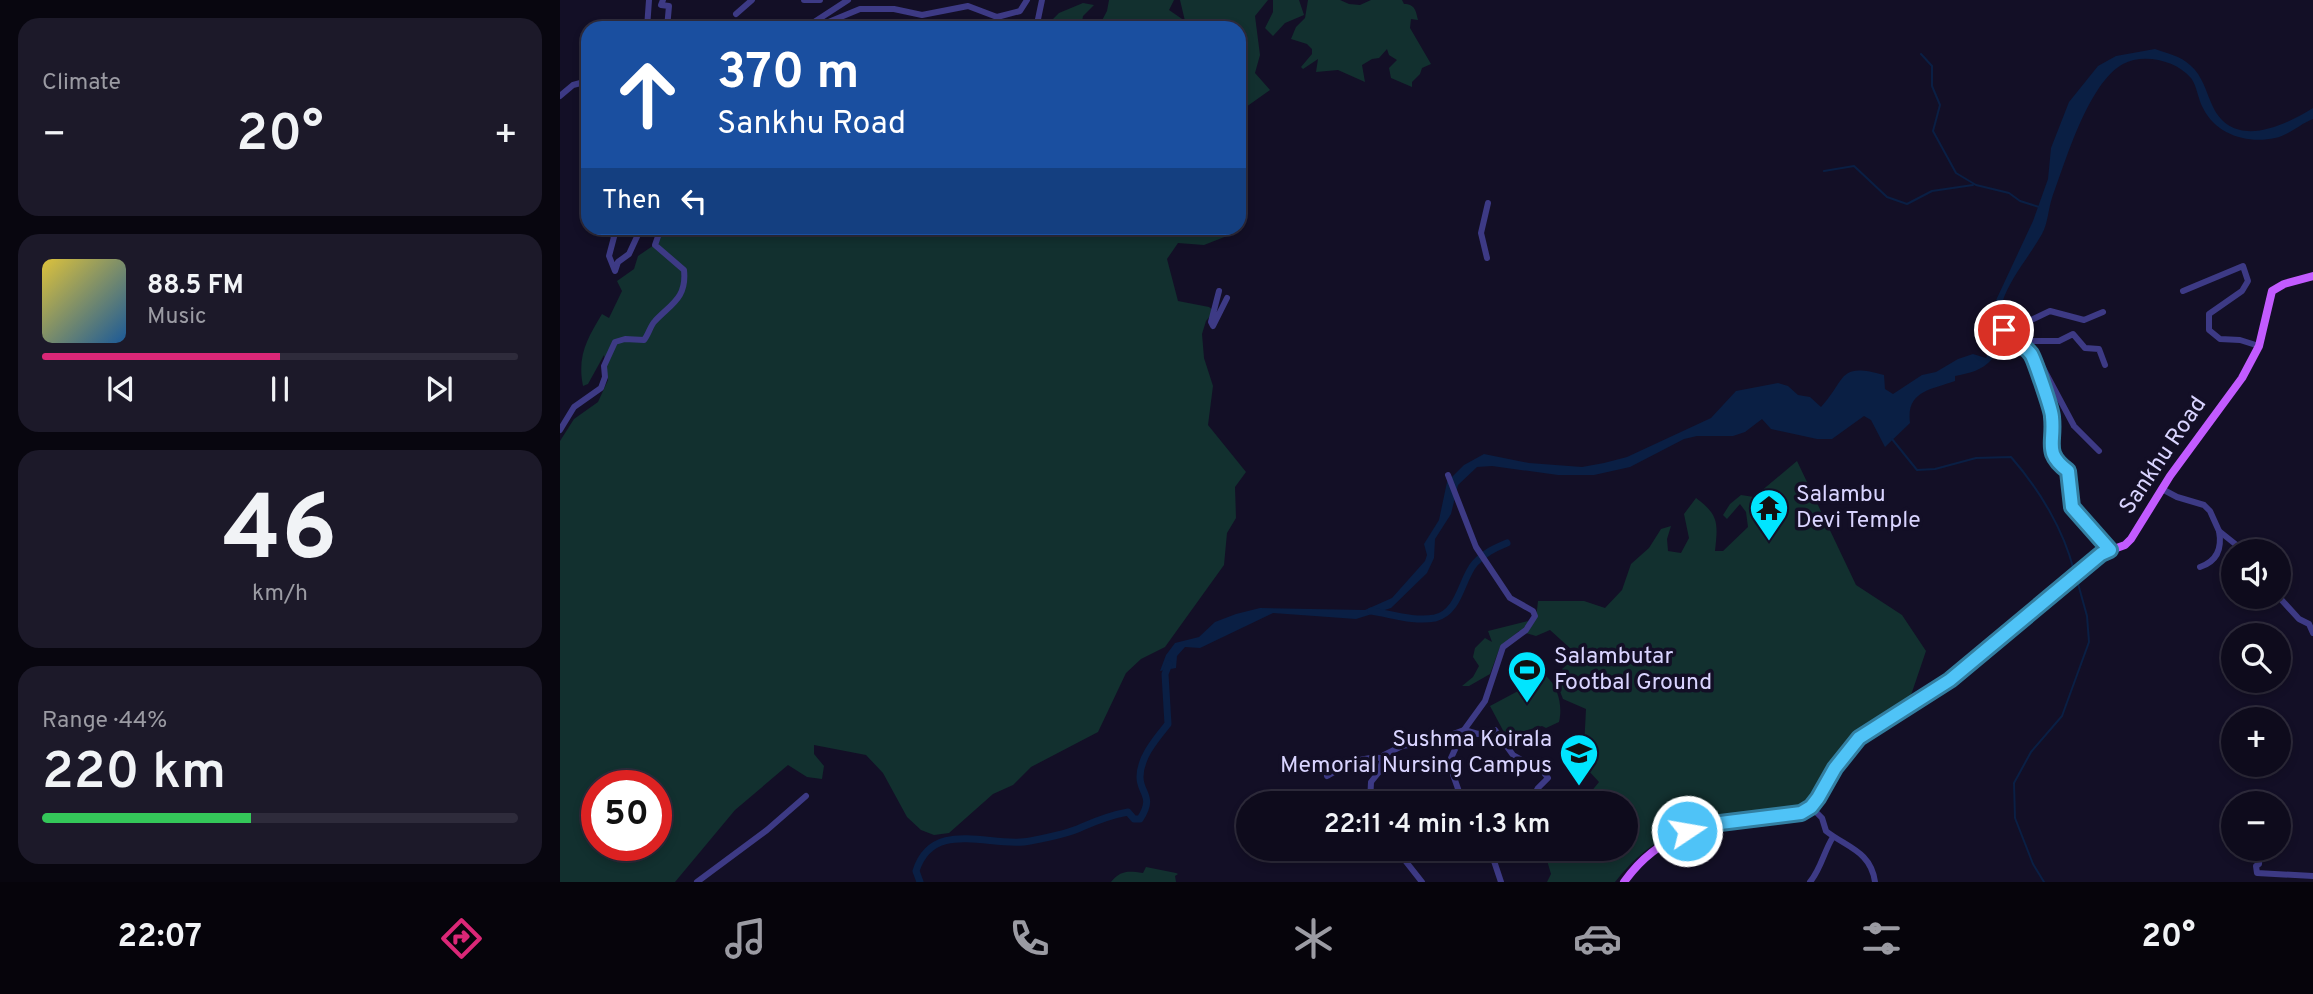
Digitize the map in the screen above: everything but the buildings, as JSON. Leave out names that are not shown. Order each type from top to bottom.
[{"type":"main road","name":"Sankhu Road","points":[[1811,807],[1848,749],[1870,730],[1936,690],[2082,569],[2110,550],[2128,543],[2162,489],[2242,378],[2259,346],[2272,291],[2284,284],[2313,276]]},
{"type":"main road","points":[[1624,882],[1647,856],[1687,831],[1712,824],[1801,813],[1811,807]]},
{"type":"street","points":[[648,21],[649,0]]},
{"type":"street","points":[[663,0],[661,5],[669,6],[668,21]]},
{"type":"street","points":[[736,14],[752,0]]},
{"type":"street","points":[[804,0],[820,0]]},
{"type":"street","points":[[815,21],[848,0]]},
{"type":"street","points":[[831,21],[860,9],[894,9],[922,15],[968,6],[997,17],[1020,11],[1027,0]]},
{"type":"street","points":[[1037,21],[1042,0]]},
{"type":"street","points":[[560,96],[573,85],[581,83]]},
{"type":"street","points":[[1487,258],[1481,233],[1488,203]]},
{"type":"street","points":[[613,235],[610,256],[615,271],[618,262],[629,254],[641,235]]},
{"type":"street","points":[[560,430],[574,407],[601,388],[605,377],[604,366],[615,342],[625,338],[644,340],[653,323],[677,302],[685,279],[684,270],[655,245],[659,235]]},
{"type":"street","points":[[2183,290],[2244,266],[2248,281],[2242,291],[2209,314],[2209,330],[2220,339],[2240,340],[2259,346]]},
{"type":"street","points":[[1219,291],[1212,326],[1217,323],[1227,298]]},
{"type":"street","points":[[2099,451],[2074,426],[2046,376],[2040,358],[2022,341],[2004,332],[2010,323],[2027,323],[2050,311],[2084,320],[2103,312]]},
{"type":"street","points":[[2022,341],[2059,341],[2073,334],[2085,348],[2099,349],[2105,365]]},
{"type":"street","points":[[2022,341],[2035,360],[2036,372],[2051,407],[2051,453],[2057,463],[2068,471],[2072,507],[2110,550]]},
{"type":"street","points":[[1448,475],[1479,553],[1510,598],[1533,611],[1535,616],[1526,630],[1503,647],[1485,701],[1464,730],[1450,762],[1459,791]]},
{"type":"street","points":[[2162,489],[2177,497],[2204,505],[2210,511],[2219,531],[2221,545],[2210,563],[2200,566]]},
{"type":"street","points":[[2219,531],[2229,539]]},
{"type":"street","points":[[2290,609],[2299,619],[2309,624],[2313,633]]},
{"type":"street","points":[[1327,776],[1355,761],[1381,758],[1402,746],[1434,741],[1464,730],[1478,734],[1494,730],[1513,755],[1548,778],[1536,791]]},
{"type":"street","points":[[1371,791],[1371,782],[1379,772],[1381,758]]},
{"type":"street","points":[[697,882],[767,830],[806,796]]},
{"type":"street","points":[[1811,807],[1822,818],[1826,831],[1855,847],[1873,870],[1875,882]]},
{"type":"street","points":[[1810,882],[1819,870],[1825,849],[1833,837]]},
{"type":"street","points":[[1405,861],[1422,882]]},
{"type":"street","points":[[1494,861],[1501,882]]},
{"type":"street","points":[[2259,861],[2256,866],[2257,873],[2313,876]]},
{"type":"green space","points":[[1109,0],[1174,0],[1169,10],[1185,21],[1102,21]]},
{"type":"green space","points":[[1180,0],[1268,0],[1255,16],[1260,55],[1255,73],[1270,90],[1246,107],[1246,21],[1185,21]]},
{"type":"green space","points":[[1273,0],[1299,0],[1304,15],[1285,23],[1273,36],[1265,28],[1273,12]]},
{"type":"green space","points":[[1308,0],[1340,0],[1360,5],[1371,0],[1402,0],[1416,11],[1418,20],[1411,19],[1410,28],[1431,64],[1422,68],[1412,82],[1412,87],[1391,78],[1389,68],[1397,60],[1389,55],[1387,49],[1379,58],[1362,65],[1365,82],[1338,70],[1316,72],[1318,59],[1303,69],[1301,67],[1312,54],[1312,49],[1307,44],[1291,39],[1296,27],[1305,18]]},
{"type":"green space","points":[[1083,3],[1094,5],[1083,16],[1082,21],[1051,21],[1059,13]]},
{"type":"green space","points":[[662,235],[1227,235],[1204,245],[1178,243],[1167,259],[1178,301],[1209,307],[1214,311],[1206,321],[1202,334],[1204,358],[1213,386],[1208,425],[1246,472],[1235,487],[1236,518],[1227,533],[1224,565],[1165,647],[1141,659],[1126,673],[1098,732],[1031,767],[1013,785],[993,794],[949,833],[934,835],[921,830],[907,817],[883,773],[866,755],[814,745],[814,754],[824,766],[822,779],[807,777],[788,765],[735,810],[675,882],[560,882],[560,441],[574,419],[598,402],[608,380],[604,355],[588,384],[583,386],[582,357],[602,314],[609,318],[622,291],[617,281],[634,269],[638,256],[657,243]]},
{"type":"green space","points":[[1797,461],[1856,585],[1902,615],[1926,651],[1909,701],[1857,730],[1838,754],[1807,805],[1731,816],[1693,825],[1660,840],[1638,858],[1638,791],[1592,791],[1599,782],[1586,768],[1574,774],[1584,748],[1586,709],[1563,699],[1558,686],[1565,677],[1562,669],[1574,659],[1571,649],[1550,630],[1536,636],[1519,631],[1500,647],[1490,674],[1469,686],[1462,686],[1473,677],[1479,666],[1473,657],[1475,648],[1485,638],[1492,642],[1488,631],[1536,619],[1538,601],[1584,601],[1605,608],[1622,590],[1631,564],[1649,548],[1661,529],[1671,526],[1667,539],[1668,551],[1681,553],[1689,538],[1684,514],[1696,498],[1713,515],[1717,533],[1715,551],[1723,551],[1748,527],[1746,512],[1740,504],[1727,519],[1723,515],[1730,504],[1741,495],[1754,497]]},
{"type":"green space","name":"Salambutar Footbal Ground","points":[[1546,676],[1559,697],[1559,722],[1546,728],[1542,726],[1506,736],[1490,706]]},
{"type":"green space","points":[[1547,861],[1635,861],[1615,882],[1547,882],[1551,874]]},
{"type":"green space","points":[[1146,867],[1178,874],[1175,876],[1176,882],[1111,882],[1125,872],[1143,873]]},
{"type":"water","points":[[2155,49],[2182,59],[2194,69],[2213,107],[2222,120],[2233,128],[2246,131],[2274,127],[2313,108],[2313,119],[2275,138],[2244,138],[2216,125],[2201,104],[2191,78],[2177,67],[2149,59],[2123,64],[2110,74],[2099,88],[2079,125],[2052,198],[2044,230],[2005,294],[1992,359],[1980,369],[1955,376],[1955,381],[1922,393],[1912,404],[1910,423],[1885,447],[1871,420],[1864,416],[1832,439],[1817,439],[1771,429],[1762,419],[1745,432],[1733,436],[1697,436],[1684,439],[1630,467],[1594,475],[1558,475],[1492,466],[1477,467],[1458,485],[1451,514],[1435,539],[1434,558],[1427,573],[1391,608],[1356,619],[1273,613],[1200,648],[1185,647],[1177,656],[1176,668],[1160,671],[1166,655],[1175,643],[1199,637],[1215,622],[1236,614],[1260,608],[1365,610],[1392,598],[1425,561],[1427,555],[1424,544],[1439,520],[1447,482],[1464,465],[1484,454],[1529,463],[1582,467],[1604,463],[1627,457],[1711,418],[1736,391],[1778,383],[1788,386],[1798,395],[1810,397],[1821,407],[1850,372],[1869,371],[1884,375],[1885,389],[1893,394],[1922,375],[1936,372],[1958,359],[1973,354],[1986,358],[1992,346],[1986,327],[1991,311],[2033,221],[2048,179],[2051,148],[2069,102],[2098,66],[2116,56]]},
{"type":"waterway","points":[[1921,54],[1932,66],[1932,86],[1940,105],[1933,131],[1956,173],[1976,185],[2009,193],[2020,201],[2039,207]]},
{"type":"waterway","points":[[1824,171],[1854,166],[1887,197],[1907,204],[1932,191],[1973,185]]},
{"type":"waterway","points":[[1892,439],[1917,470],[1935,469],[1976,458],[2011,457],[2049,511],[2064,540],[2074,571]]},
{"type":"waterway","points":[[1371,611],[1419,619],[1443,615],[1455,602],[1475,563],[1507,543]]},
{"type":"waterway","points":[[2044,882],[2033,864],[2015,818],[2014,783],[2031,752],[2062,716],[2089,642],[2087,616],[2077,580]]},
{"type":"waterway","points":[[920,882],[916,871],[924,855],[936,845],[950,840],[1030,841],[1070,832],[1122,813],[1128,812],[1134,819],[1140,819],[1147,800],[1140,777],[1143,762],[1168,724],[1165,674],[1169,664]]},
{"type":"place","name":"Salambu Devi Temple","points":[[1769,542]]},
{"type":"place","name":"Salambutar Footbal Ground","points":[[1527,704]]},
{"type":"place","name":"Sushma Koirala Memorial Nursing Campus","points":[[1579,787]]},
{"type":"route","points":[[1687,831],[1712,824],[1801,813],[1811,807],[1848,749],[1859,738],[1950,680],[2070,579],[2110,550],[2072,507],[2068,471],[2057,463],[2051,453],[2051,407],[2036,372],[2035,360],[2018,341],[2005,334],[2004,330]]}]
